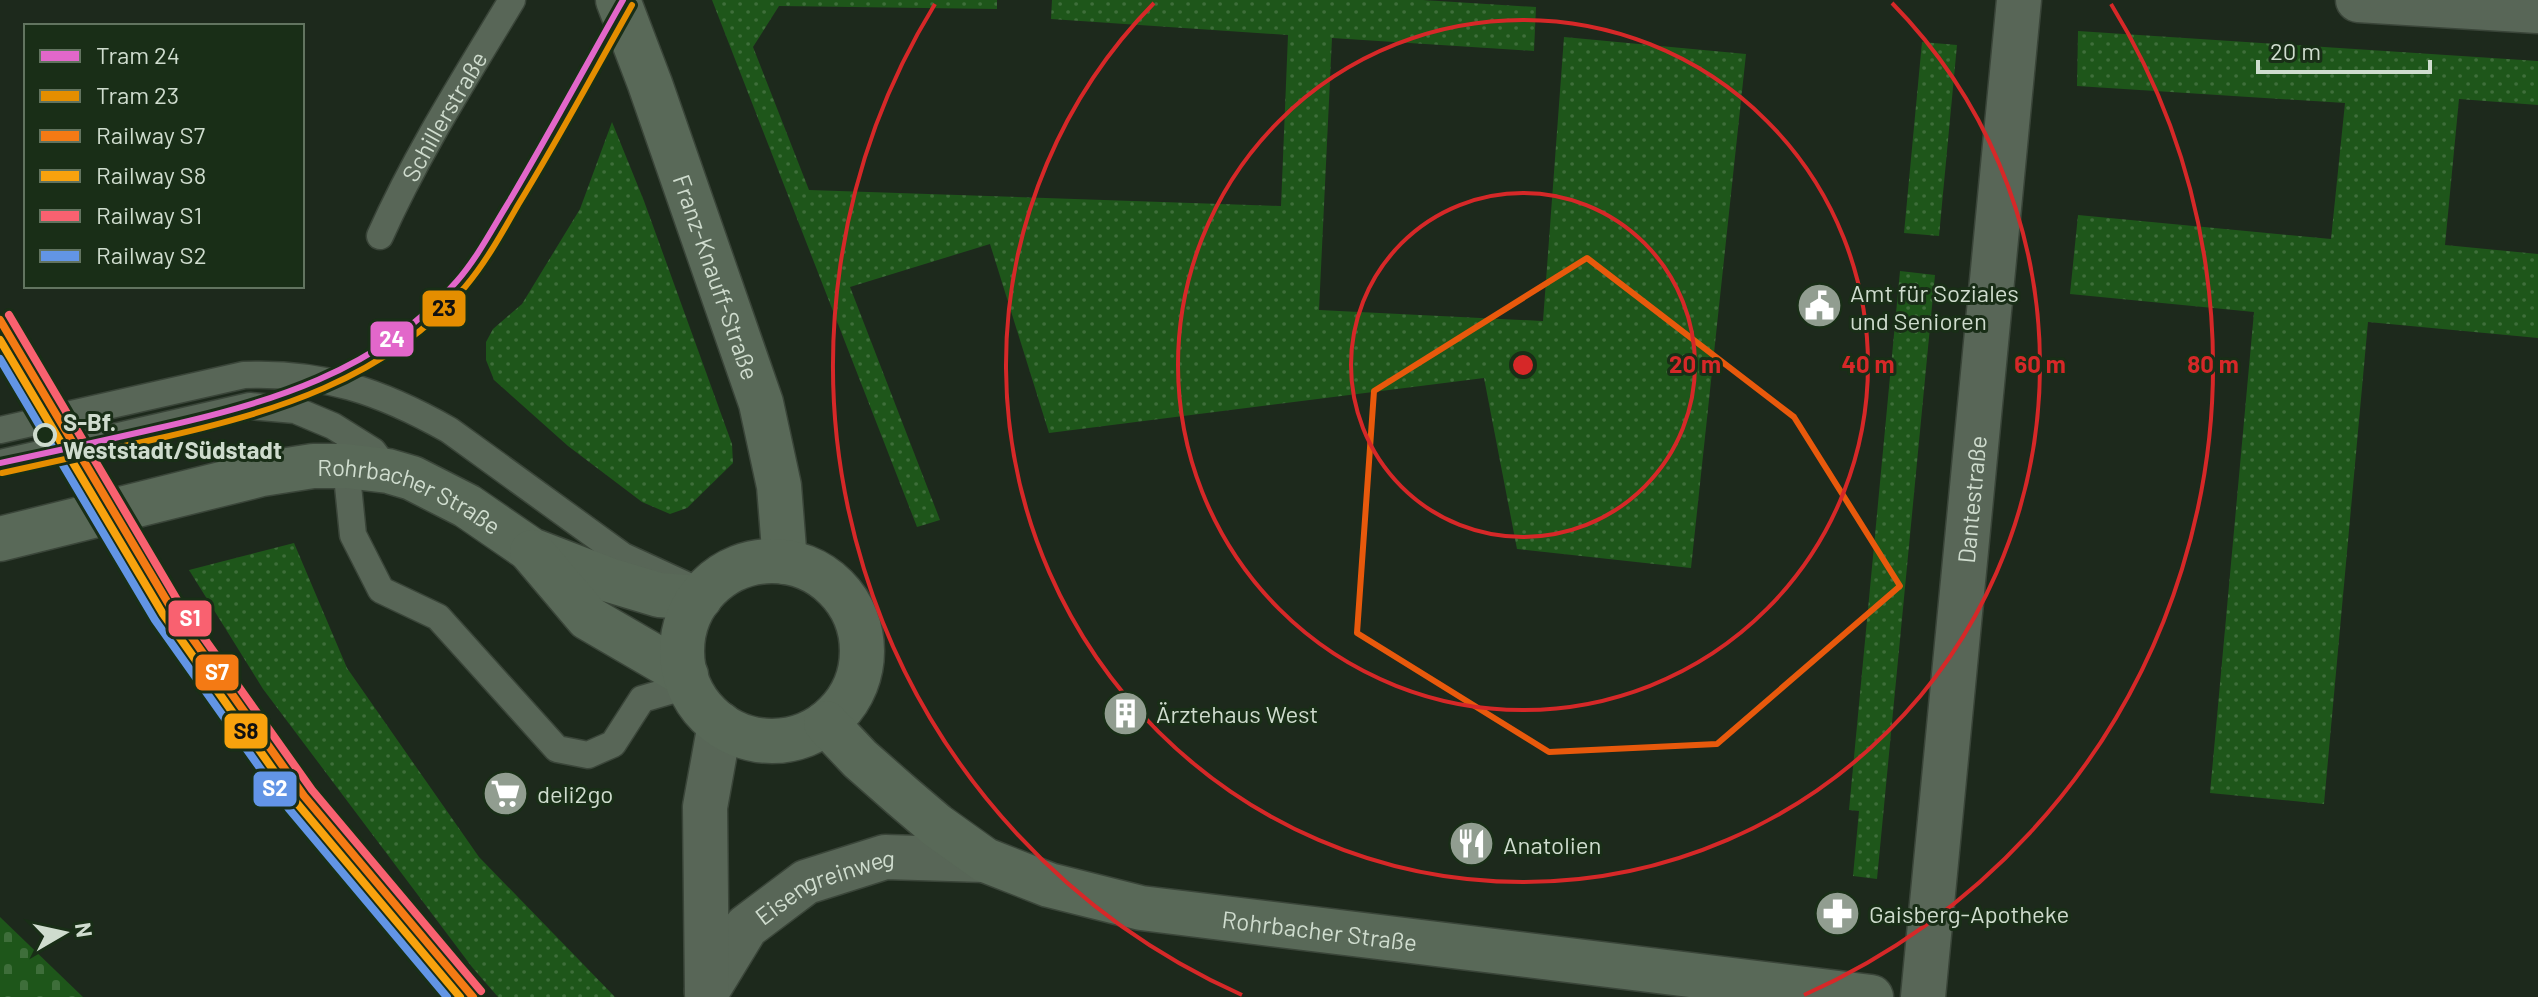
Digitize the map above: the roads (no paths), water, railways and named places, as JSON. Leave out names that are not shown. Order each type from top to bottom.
[{"type":"main road","name":"Franz-Knauff-Straße","points":[[618,0],[761,403],[779,486],[785,562]]},
{"type":"main road","name":"Rohrbacher Straße","points":[[0,539],[262,474],[313,466],[388,471],[412,478],[467,506],[531,550],[659,595],[702,596],[719,579],[739,567],[766,561],[804,567],[826,579],[852,608],[862,645],[856,684],[845,705],[809,734],[784,741],[765,741],[737,734],[720,724],[699,703],[688,680],[588,618],[531,550]]},
{"type":"main road","points":[[688,680],[683,647],[686,626],[702,596]]},
{"type":"main road","name":"Rohrbacher Straße","points":[[826,723],[860,759],[936,825],[985,860],[1049,885],[1141,908],[1871,997]]},
{"type":"street","name":"Dantestraße","points":[[1923,997],[2019,0]]},
{"type":"street","points":[[2358,0],[2538,11]]},
{"type":"street","name":"Eisengreinweg","points":[[706,994],[705,807],[720,724]]},
{"type":"street","name":"Eisengreinweg","points":[[706,994],[746,927],[806,882],[885,857],[985,860]]},
{"type":"lane","name":"Schillerstraße","points":[[380,236],[431,134],[512,0]]},
{"type":"lane","points":[[0,430],[244,375],[275,374],[326,379],[372,393],[425,416],[509,471],[623,556],[702,596]]},
{"type":"lane","points":[[0,463],[250,406],[295,410],[333,426],[373,451],[388,471]]},
{"type":"lane","points":[[346,466],[353,535],[381,590],[438,617],[557,749],[588,755],[613,744],[642,699],[688,680]]},
{"type":"tram line","name":"24","points":[[0,463],[238,408],[318,380],[392,339],[426,312],[472,262],[623,0]]},
{"type":"tram line","name":"23","points":[[2,473],[199,429],[283,404],[363,369],[400,346],[434,319],[480,268],[632,5]]},
{"type":"rail line","name":"S1","points":[[9,315],[179,603],[312,790],[481,991]]},
{"type":"rail line","name":"S7","points":[[0,320],[171,608],[304,796],[473,997]]},
{"type":"rail line","name":"S8","points":[[0,340],[163,614],[296,802],[460,997]]},
{"type":"rail line","name":"S2","points":[[0,359],[155,620],[289,809],[447,997]]},
{"type":"place","name":"Amt für Soziales und Senioren","points":[[1819,306]]},
{"type":"place","name":"S-Bf. Weststadt/Südstadt","points":[[45,435]]},
{"type":"place","name":"Ärztehaus West","points":[[1125,713]]},
{"type":"place","name":"deli2go","points":[[506,793]]},
{"type":"place","name":"Anatolien","points":[[1472,844]]},
{"type":"place","name":"Gaisberg-Apotheke","points":[[1838,913]]}]
